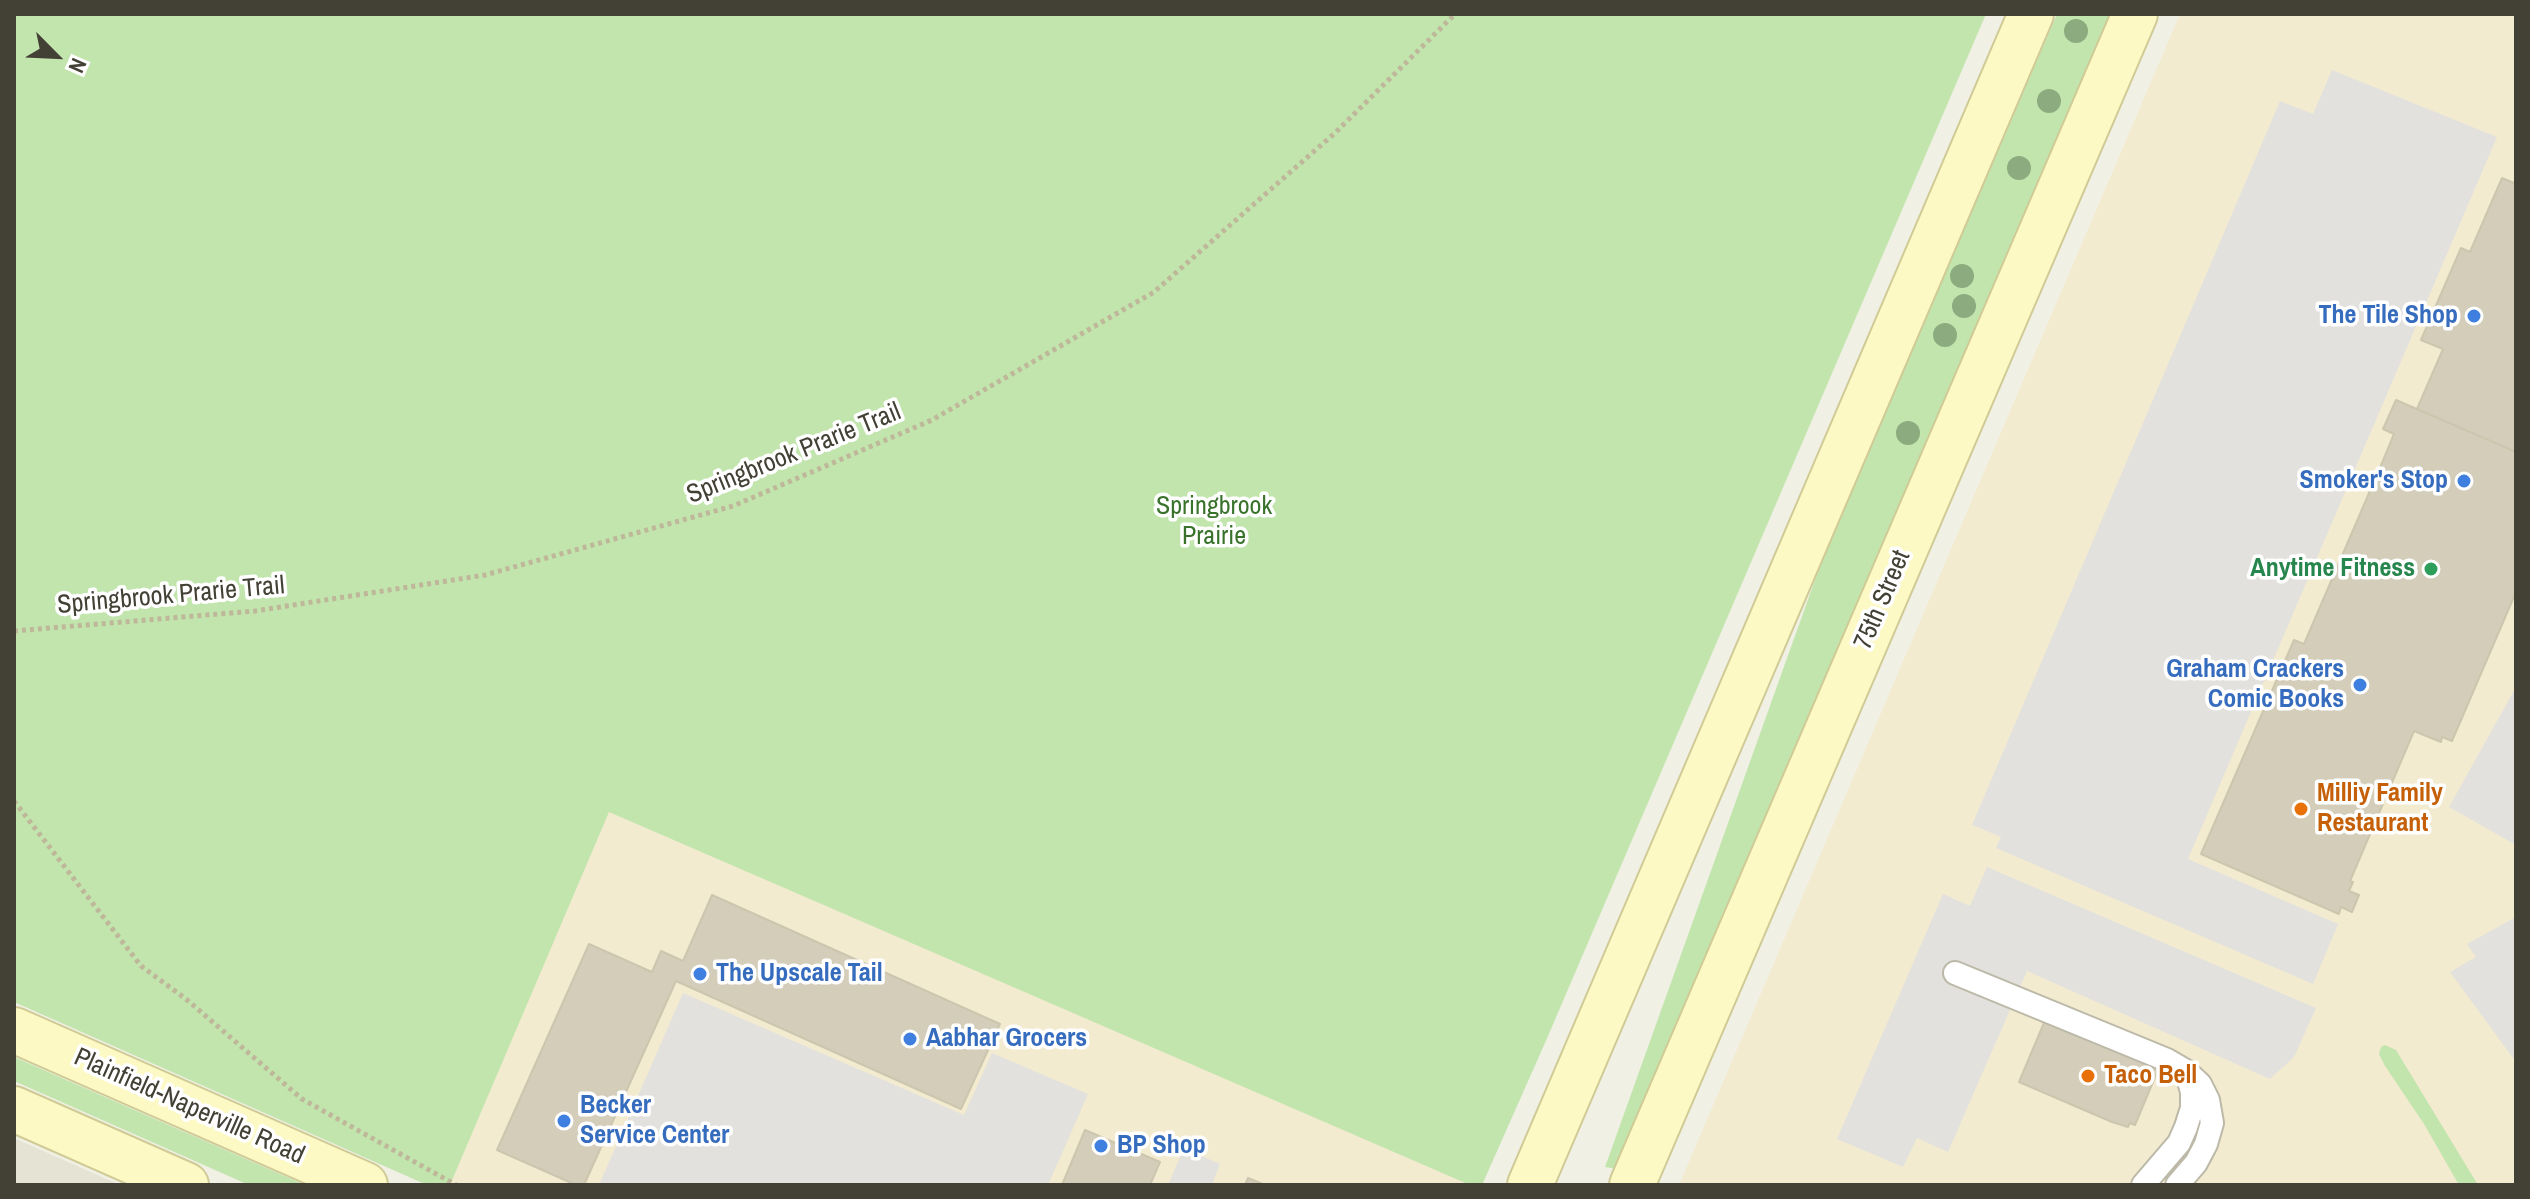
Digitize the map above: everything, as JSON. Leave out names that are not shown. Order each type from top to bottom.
[{"type":"main road","points":[[1530,1185],[2031,14]]},
{"type":"main road","name":"75th Street","points":[[1632,1185],[2135,14]]},
{"type":"main road","name":"Plainfield-Naperville Road","points":[[14,1030],[365,1185]]},
{"type":"main road","points":[[14,1109],[186,1185]]},
{"type":"lane","points":[[1955,973],[2167,1060],[2200,1084],[2208,1100],[2212,1123],[2196,1163],[2177,1185]]},
{"type":"lane","points":[[2143,1185],[2179,1143],[2186,1127],[2192,1108],[2192,1092],[2186,1071]]},
{"type":"path","name":"Springbrook Prarie Trail","points":[[14,631],[255,611],[485,575],[748,500],[932,420],[1154,292],[1336,132],[1455,14]]},
{"type":"path","points":[[14,801],[141,966],[186,999],[302,1099],[456,1185]]},
{"type":"shaded area","points":[[2180,14],[2516,14],[2516,1185],[1679,1185]]},
{"type":"shaded area","points":[[2332,70],[2497,137],[2188,859],[2338,924],[2313,984],[1996,848],[2001,837],[1972,825],[2280,101],[2313,114]]},
{"type":"shaded area","points":[[2516,687],[2516,845],[2449,807]]},
{"type":"shaded area","points":[[609,811],[1474,1185],[449,1185]]},
{"type":"shaded area","points":[[1987,867],[2316,1008],[2294,1057],[2270,1079],[2027,971],[1948,1152],[1917,1138],[1903,1167],[1837,1139],[1943,894],[1970,906]]},
{"type":"shaded area","points":[[2516,917],[2516,1062],[2450,972],[2476,957],[2467,944]]},
{"type":"shaded area","points":[[683,993],[964,1115],[992,1053],[1088,1094],[1048,1185],[599,1185]]},
{"type":"shaded area","points":[[14,1138],[120,1185],[14,1185]]},
{"type":"shaded area","points":[[1184,1148],[1220,1164],[1212,1185],[1168,1185]]},
{"type":"green space","name":"Springbrook Prairie","points":[[14,14],[1986,14],[1482,1185],[1470,1185],[609,812],[450,1185],[427,1185],[14,1002]]},
{"type":"green space","points":[[2057,14],[2113,14],[1617,1169],[1605,1167],[1825,552]]},
{"type":"green space","points":[[2385,1045],[2396,1050],[2478,1185],[2459,1185],[2424,1124],[2385,1066],[2379,1054]]},
{"type":"green space","points":[[14,1057],[305,1185],[249,1185],[14,1081]]},
{"type":"building","name":"The Tile Shop","points":[[2502,178],[2514,183],[2516,178],[2516,452],[2417,409],[2443,349],[2421,340],[2461,248],[2470,252]]},
{"type":"building","points":[[2396,400],[2516,452],[2516,592],[2452,741],[2442,737],[2441,742],[2414,731],[2350,881],[2353,882],[2349,891],[2359,895],[2352,912],[2341,907],[2339,914],[2201,854],[2294,640],[2304,644],[2382,463],[2394,434],[2383,429]]},
{"type":"building","points":[[712,895],[1000,1024],[961,1109],[676,981],[584,1185],[576,1185],[497,1150],[589,944],[652,972],[661,951],[683,961]]},
{"type":"building","name":"Taco Bell","points":[[2046,1018],[2155,1066],[2154,1069],[2158,1070],[2135,1125],[2130,1123],[2128,1127],[2112,1122],[2019,1082]]},
{"type":"building","name":"BP Shop","points":[[1085,1130],[1160,1162],[1150,1185],[1062,1185]]},
{"type":"building","points":[[1248,1178],[1265,1185],[1245,1185]]},
{"type":"place","name":"The Tile Shop","points":[[2474,316]]},
{"type":"place","name":"Smoker's Stop","points":[[2464,481]]},
{"type":"place","name":"Anytime Fitness","points":[[2431,569]]},
{"type":"place","name":"Graham Crackers Comic Books","points":[[2360,685]]},
{"type":"place","name":"Milliy Family Restaurant","points":[[2301,809]]},
{"type":"place","name":"The Upscale Tail","points":[[700,974]]},
{"type":"place","name":"Aabhar Grocers","points":[[910,1039]]},
{"type":"place","name":"Taco Bell","points":[[2088,1076]]},
{"type":"place","name":"Becker Service Center","points":[[564,1121]]},
{"type":"place","name":"BP Shop","points":[[1101,1146]]}]
